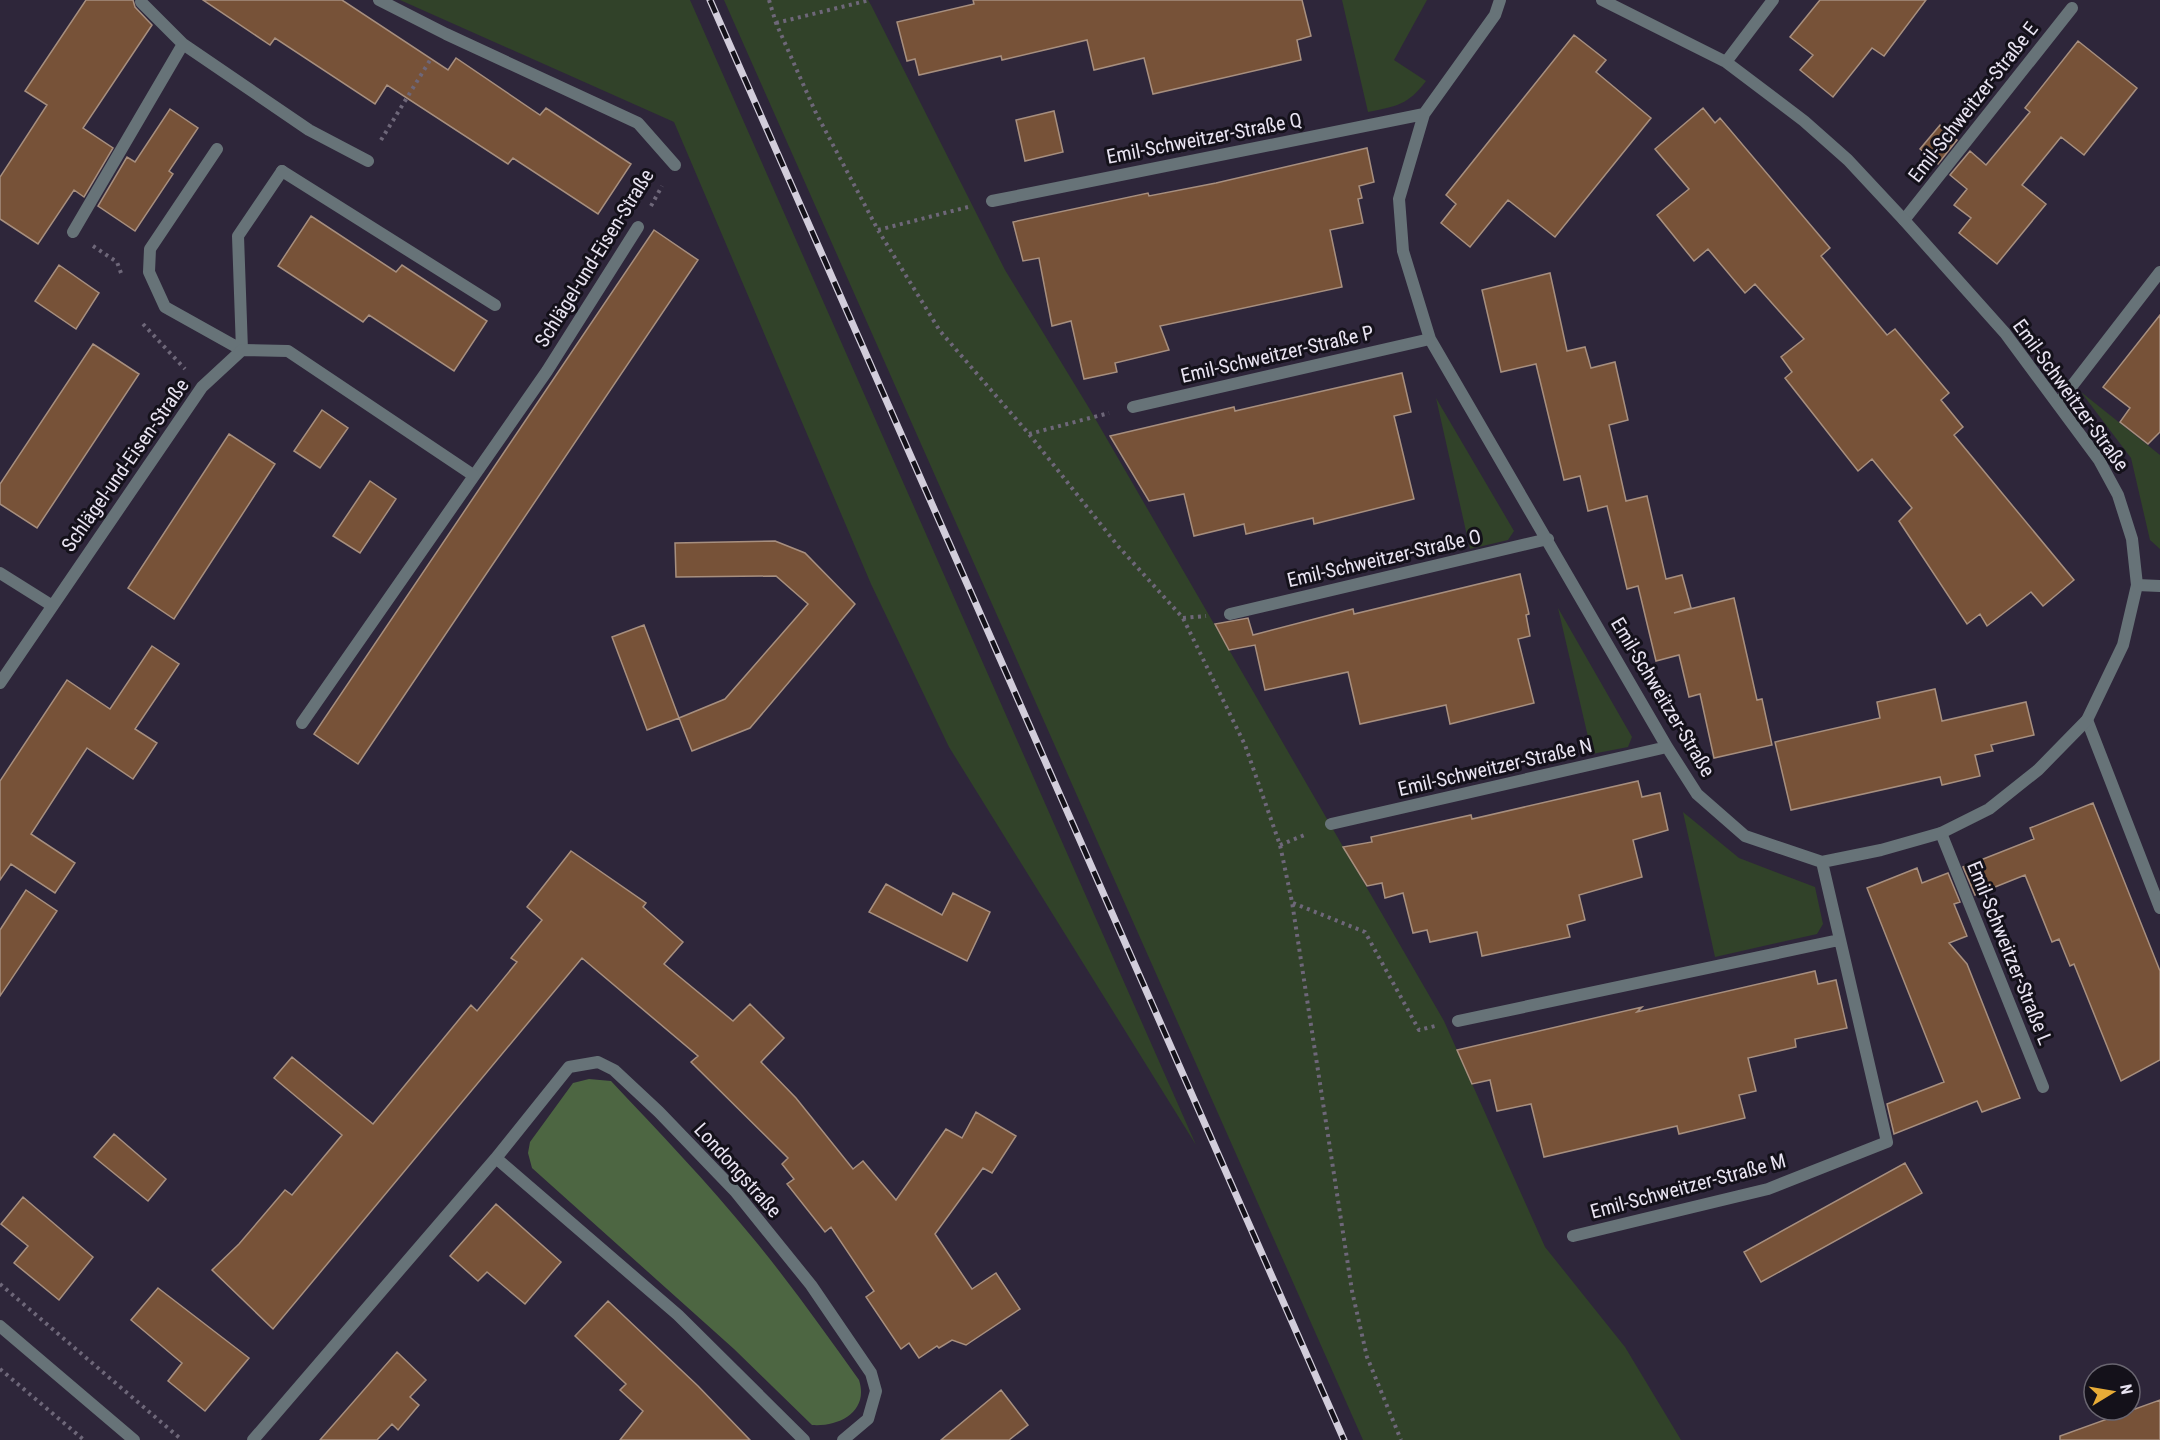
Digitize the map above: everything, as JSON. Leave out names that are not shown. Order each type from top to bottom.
[{"type":"street","name":"Schlägel-und-Eisen-Straße","points":[[379,0],[446,34],[638,123],[675,165]]},
{"type":"street","name":"Emil-Schweitzer-Straße","points":[[1500,0],[1495,15],[1424,114],[1399,199],[1402,251],[1430,339],[1667,747],[1697,794],[1745,836],[1822,862],[1881,850],[1941,833],[1989,809],[2038,770],[2087,720],[2123,645],[2137,585],[2132,539],[2118,495],[2099,460],[2005,333],[1848,160],[1804,121],[1726,62],[1602,0]]},
{"type":"street","points":[[1726,62],[1773,0]]},
{"type":"street","points":[[141,2],[183,44],[309,130],[368,161]]},
{"type":"street","name":"Emil-Schweitzer-Straße E","points":[[1904,220],[2072,8]]},
{"type":"street","points":[[73,232],[183,44]]},
{"type":"street","name":"Emil-Schweitzer-Straße Q","points":[[992,201],[1424,114]]},
{"type":"street","points":[[217,149],[150,249],[149,272],[165,307],[242,350],[288,351],[473,475]]},
{"type":"street","points":[[242,350],[238,236],[282,171],[495,305]]},
{"type":"street","name":"Schlägel-und-Eisen-Straße","points":[[302,723],[547,371],[638,227]]},
{"type":"street","points":[[2058,404],[2160,273]]},
{"type":"street","name":"Emil-Schweitzer-Straße P","points":[[1133,407],[1430,339]]},
{"type":"street","name":"Schlägel-und-Eisen-Straße","points":[[0,683],[51,605],[202,387],[242,350]]},
{"type":"street","name":"Emil-Schweitzer-Straße O","points":[[1230,614],[1548,539]]},
{"type":"street","points":[[0,573],[51,605]]},
{"type":"street","points":[[2137,585],[2160,586]]},
{"type":"street","points":[[2087,720],[2160,908]]},
{"type":"street","name":"Emil-Schweitzer-Straße N","points":[[1330,824],[1667,747]]},
{"type":"street","name":"Emil-Schweitzer-Straße L","points":[[1941,833],[2043,1087]]},
{"type":"street","name":"Emil-Schweitzer-Straße M","points":[[1573,1236],[1768,1189],[1887,1142],[1822,862]]},
{"type":"street","points":[[1458,1021],[1839,940]]},
{"type":"street","name":"Londongstraße","points":[[253,1440],[496,1158],[569,1067],[598,1062],[614,1070],[659,1112],[735,1191],[811,1285],[871,1374],[876,1391],[868,1419],[843,1440]]},
{"type":"street","points":[[496,1158],[678,1315],[804,1440]]},
{"type":"street","points":[[0,1326],[134,1440]]},
{"type":"path","points":[[769,0],[776,23],[815,111],[878,230],[940,331],[1029,434],[1118,546],[1183,618],[1245,745],[1280,844],[1292,903],[1352,1291],[1367,1357],[1401,1440]]},
{"type":"path","points":[[776,23],[870,0]]},
{"type":"path","points":[[368,161],[446,34]]},
{"type":"path","name":"Schlägel-und-Eisen-Straße","points":[[638,227],[675,165]]},
{"type":"path","points":[[878,230],[992,201]]},
{"type":"path","points":[[1029,434],[1133,407]]},
{"type":"path","points":[[1292,903],[1365,932],[1419,1030],[1458,1021]]},
{"type":"path","points":[[0,1284],[182,1440]]},
{"type":"path","points":[[0,1369],[84,1440]]},
{"type":"green space","points":[[400,0],[690,0],[1196,1145],[949,747],[871,584],[674,122]]},
{"type":"green space","points":[[724,0],[868,0],[1005,270],[1089,408],[1444,1021],[1545,1247],[1625,1347],[1681,1440],[1363,1440]]},
{"type":"green space","points":[[1342,0],[1427,0],[1394,60],[1426,81],[1407,100],[1394,106],[1368,112]]},
{"type":"green space","points":[[2081,392],[2160,455],[2160,549],[2150,540],[2131,458]]},
{"type":"green space","points":[[1436,398],[1514,531],[1508,540],[1470,549]]},
{"type":"green space","points":[[1558,608],[1632,737],[1628,747],[1592,754]]},
{"type":"green space","points":[[1683,812],[1739,858],[1815,887],[1823,924],[1817,934],[1715,957]]},
{"type":"green space","points":[[589,1079],[611,1081],[718,1197],[780,1272],[859,1380],[860,1400],[850,1415],[833,1423],[812,1425],[734,1349],[532,1168],[528,1153],[530,1142],[573,1083]]},
{"type":"building","points":[[86,0],[133,0],[135,7],[152,25],[83,128],[113,148],[84,197],[74,190],[38,244],[0,219],[0,177],[47,105],[25,91]]},
{"type":"building","points":[[203,0],[342,0],[448,70],[456,58],[540,115],[546,108],[631,164],[598,214],[513,158],[508,164],[387,85],[375,104],[275,38],[270,45]]},
{"type":"building","points":[[973,0],[1302,0],[1311,36],[1297,40],[1301,60],[1153,94],[1144,58],[1094,70],[1087,40],[1002,60],[1001,56],[919,75],[915,59],[907,61],[897,22],[974,4]]},
{"type":"building","points":[[1820,0],[1926,0],[1884,56],[1872,48],[1833,97],[1800,70],[1813,55],[1790,37]]},
{"type":"building","points":[[1574,35],[1606,60],[1596,72],[1651,118],[1555,237],[1508,200],[1470,247],[1441,223],[1456,204],[1446,195]]},
{"type":"building","points":[[2078,41],[2137,88],[2084,155],[2061,137],[2022,185],[2046,204],[1997,264],[1959,233],[1971,218],[1954,205],[1967,189],[1950,175],[1970,151],[1986,165],[2030,112],[2025,108]]},
{"type":"building","points":[[1703,108],[1715,123],[1720,118],[1830,248],[1821,256],[1887,335],[1895,329],[1949,393],[1941,400],[1963,427],[1954,435],[2074,580],[2043,606],[2031,592],[1987,626],[1980,614],[1967,624],[1899,521],[1912,508],[1872,459],[1858,471],[1785,378],[1792,372],[1781,357],[1804,339],[1755,284],[1745,293],[1708,249],[1694,261],[1657,215],[1689,189],[1655,149]]},
{"type":"building","points":[[170,109],[198,128],[169,171],[173,174],[135,231],[98,206],[127,157],[135,162]]},
{"type":"building","points":[[1054,111],[1063,152],[1025,161],[1016,120]]},
{"type":"building","points":[[1940,125],[1957,140],[1938,164],[1920,149]]},
{"type":"building","points":[[1367,148],[1374,182],[1359,186],[1362,198],[1358,199],[1363,223],[1330,230],[1342,287],[1160,326],[1169,350],[1115,363],[1117,372],[1084,379],[1071,321],[1052,326],[1039,258],[1023,261],[1013,222],[1148,193],[1149,196],[1216,183]]},
{"type":"building","points":[[311,216],[396,272],[402,265],[487,321],[454,371],[369,315],[363,322],[278,266]]},
{"type":"building","points":[[654,230],[698,260],[358,764],[314,734]]},
{"type":"building","points":[[59,265],[99,293],[76,329],[35,301]]},
{"type":"building","points":[[1550,273],[1567,351],[1585,347],[1591,368],[1615,362],[1628,420],[1609,425],[1626,501],[1647,496],[1666,579],[1682,575],[1691,608],[1674,613],[1734,598],[1757,700],[1762,699],[1772,745],[1714,758],[1700,694],[1689,697],[1679,655],[1656,661],[1638,586],[1627,589],[1607,506],[1588,511],[1580,476],[1564,480],[1536,364],[1501,372],[1482,290]]},
{"type":"building","points":[[2160,315],[2160,432],[2148,444],[2120,422],[2130,408],[2103,387]]},
{"type":"building","points":[[93,344],[139,374],[37,528],[0,504],[0,484]]},
{"type":"building","points":[[1402,373],[1411,412],[1394,416],[1414,499],[1314,524],[1313,518],[1246,534],[1244,524],[1194,536],[1184,494],[1149,501],[1110,436],[1234,407],[1235,411]]},
{"type":"building","points":[[322,410],[348,428],[320,468],[294,451]]},
{"type":"building","points":[[229,434],[275,464],[174,619],[128,588]]},
{"type":"building","points":[[370,481],[396,499],[360,553],[333,536]]},
{"type":"building","points":[[775,541],[805,553],[855,604],[750,728],[692,751],[679,718],[725,699],[808,604],[776,576],[676,577],[675,543]]},
{"type":"building","points":[[1520,574],[1529,614],[1526,615],[1530,636],[1518,639],[1534,703],[1450,724],[1446,705],[1360,724],[1348,672],[1265,690],[1255,645],[1229,650],[1215,624],[1248,618],[1253,635],[1353,609],[1354,614]]},
{"type":"building","points":[[644,625],[679,718],[647,730],[612,637]]},
{"type":"building","points":[[152,646],[179,664],[135,729],[157,743],[133,779],[87,748],[31,834],[75,863],[55,893],[11,864],[0,880],[0,781],[67,680],[110,709]]},
{"type":"building","points":[[1935,689],[1942,721],[2026,702],[2034,735],[1991,745],[1993,751],[1975,755],[1980,776],[1942,785],[1940,777],[1791,810],[1775,742],[1880,718],[1877,702]]},
{"type":"building","points":[[1638,781],[1642,797],[1660,793],[1668,830],[1633,840],[1642,877],[1579,895],[1585,920],[1567,925],[1570,937],[1482,956],[1477,932],[1430,942],[1427,930],[1413,933],[1403,893],[1385,898],[1382,883],[1367,886],[1343,847],[1372,842],[1371,837],[1471,815],[1472,819]]},
{"type":"building","points":[[2093,803],[2160,971],[2160,1060],[2121,1081],[2074,964],[2070,966],[2059,939],[2052,942],[2025,875],[1975,895],[1963,867],[2034,839],[2030,828]]},
{"type":"building","points":[[571,851],[646,903],[643,907],[683,942],[664,964],[733,1021],[750,1004],[784,1038],[761,1062],[796,1098],[853,1169],[863,1161],[896,1200],[946,1129],[962,1138],[976,1112],[1016,1136],[992,1173],[983,1168],[935,1234],[972,1289],[996,1273],[1020,1309],[966,1345],[952,1340],[939,1348],[937,1346],[919,1358],[909,1343],[901,1349],[866,1297],[874,1291],[831,1227],[825,1232],[787,1184],[794,1179],[782,1164],[788,1158],[691,1062],[698,1056],[582,958],[273,1329],[212,1270],[239,1244],[285,1190],[292,1195],[342,1135],[274,1078],[292,1057],[373,1124],[471,1005],[477,1011],[517,962],[511,958],[542,920],[527,907]]},
{"type":"building","points":[[1917,868],[1922,883],[1948,873],[1960,902],[1954,904],[1967,936],[1949,943],[1967,964],[2020,1098],[1982,1112],[1977,1101],[1894,1134],[1887,1104],[1944,1082],[1867,888]]},
{"type":"building","points":[[886,884],[942,915],[953,893],[990,912],[967,961],[869,912]]},
{"type":"building","points":[[26,890],[57,911],[0,996],[0,930]]},
{"type":"building","points":[[1815,971],[1818,984],[1836,980],[1847,1028],[1795,1039],[1796,1047],[1748,1058],[1756,1091],[1739,1095],[1745,1118],[1679,1134],[1677,1126],[1544,1157],[1531,1104],[1497,1111],[1490,1080],[1472,1084],[1457,1050],[1642,1007],[1637,1012]]},
{"type":"building","points":[[114,1134],[166,1179],[148,1201],[94,1157]]},
{"type":"building","points":[[1905,1163],[1922,1193],[1761,1282],[1744,1252]]},
{"type":"building","points":[[23,1197],[93,1257],[59,1300],[14,1263],[28,1246],[1,1224]]},
{"type":"building","points":[[496,1204],[561,1262],[525,1304],[487,1272],[478,1281],[450,1256]]},
{"type":"building","points":[[158,1288],[249,1358],[205,1411],[168,1381],[182,1363],[131,1320]]},
{"type":"building","points":[[608,1301],[698,1386],[750,1440],[620,1440],[643,1411],[620,1390],[626,1384],[575,1336]]},
{"type":"building","points":[[397,1352],[426,1380],[410,1397],[419,1405],[398,1430],[392,1424],[377,1440],[320,1440]]},
{"type":"building","points":[[1001,1390],[1028,1425],[1009,1440],[941,1440]]},
{"type":"building","points":[[2160,1400],[2160,1440],[2060,1440],[2060,1436],[2099,1422],[2142,1422],[2142,1406]]},
{"type":"railway","points":[[710,0],[1344,1440]]}]
